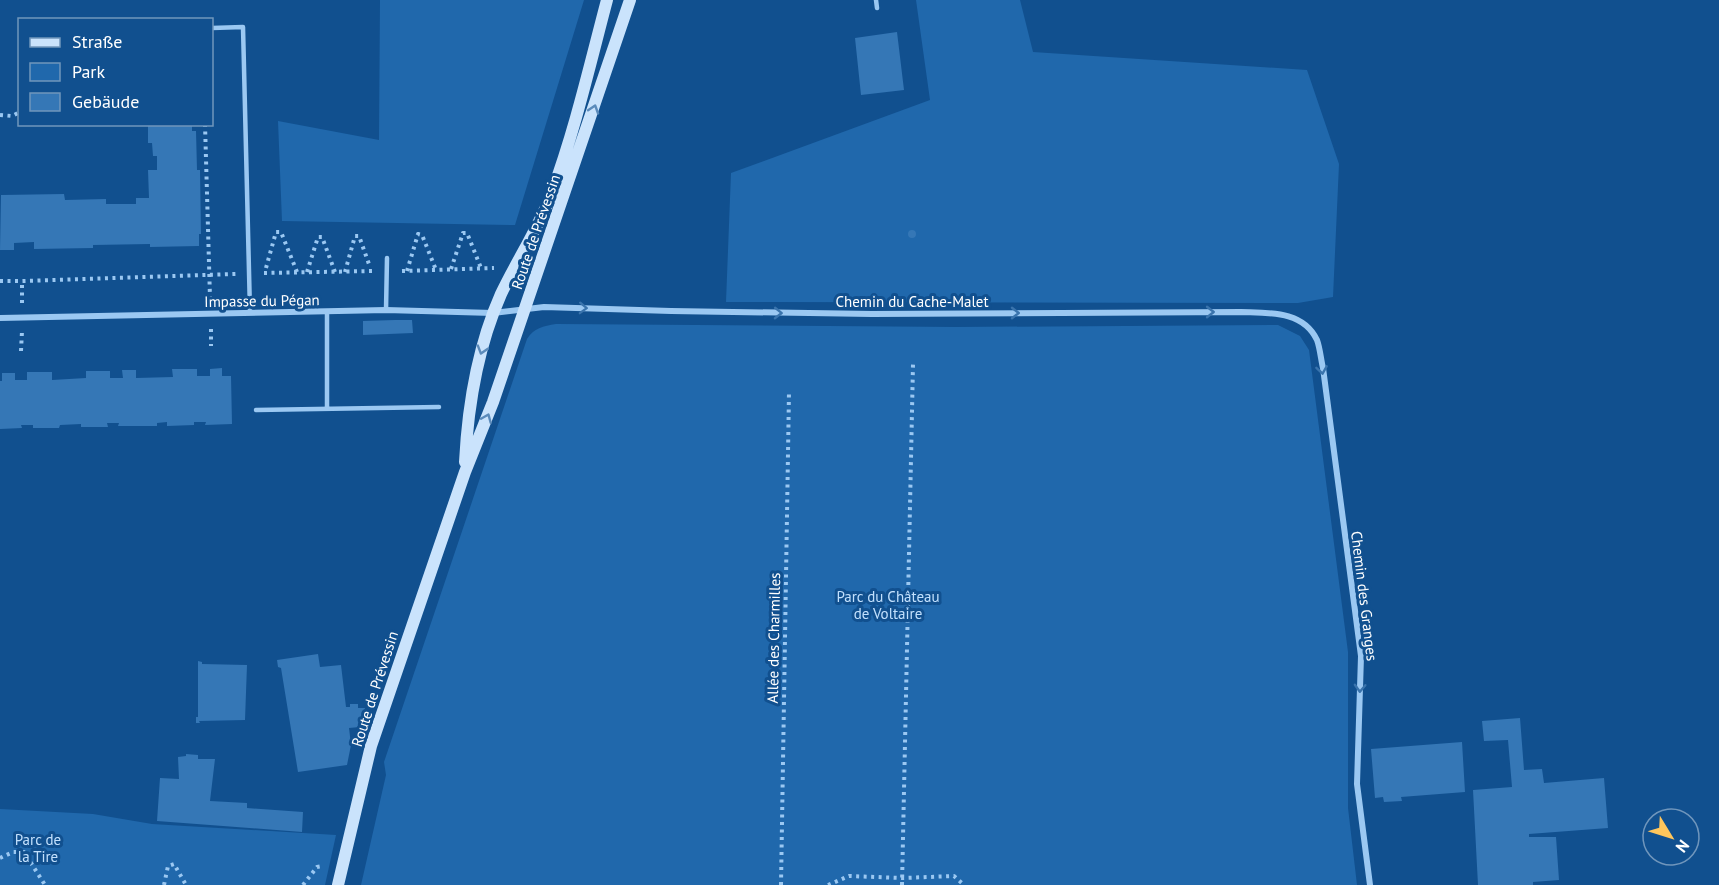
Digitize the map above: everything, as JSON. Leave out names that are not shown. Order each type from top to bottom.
[{"type":"main road","name":"Route de Prévessin","points":[[465,472],[467,422],[476,369],[493,313],[552,194],[607,0]]},
{"type":"main road","name":"Route de Prévessin","points":[[338,885],[371,746],[465,472],[493,402],[630,0]]},
{"type":"street","name":"Chemin du Cache-Malet","points":[[524,309],[544,307],[872,314],[1241,312],[1281,314],[1298,319]]},
{"type":"street","name":"Impasse du Pégan","points":[[0,318],[386,310],[493,313],[524,309]]},
{"type":"street","name":"Chemin des Granges","points":[[1298,319],[1317,340],[1323,368],[1361,656],[1357,784],[1370,885]]},
{"type":"lane","points":[[876,0],[877,8]]},
{"type":"lane","points":[[213,28],[243,27],[250,312]]},
{"type":"lane","points":[[386,310],[387,258]]},
{"type":"lane","points":[[327,312],[327,408]]},
{"type":"lane","points":[[256,410],[439,407]]},
{"type":"path","points":[[0,115],[12,116],[18,113]]},
{"type":"path","points":[[205,126],[210,276]]},
{"type":"path","points":[[264,273],[276,232],[281,232],[297,272]]},
{"type":"path","points":[[451,269],[463,233],[467,233],[481,268]]},
{"type":"path","points":[[407,271],[418,234],[422,235],[436,270]]},
{"type":"path","points":[[345,272],[355,236],[359,236],[372,271]]},
{"type":"path","points":[[307,272],[318,237],[322,237],[334,272]]},
{"type":"path","points":[[0,281],[22,281]]},
{"type":"path","points":[[902,885],[913,364]]},
{"type":"path","name":"Allée des Charmilles","points":[[781,885],[789,392]]},
{"type":"path","points":[[0,858],[13,852],[24,852],[45,885]]},
{"type":"path","points":[[164,885],[168,866],[174,864],[186,885]]},
{"type":"path","points":[[303,885],[317,867],[325,866]]},
{"type":"path","points":[[828,885],[849,876],[902,878],[954,876],[964,885]]},
{"type":"green space","points":[[380,0],[584,0],[515,225],[282,221],[278,121],[379,140]]},
{"type":"green space","points":[[916,0],[1020,0],[1033,52],[1307,70],[1339,164],[1333,297],[1298,303],[726,302],[731,173],[930,100]]},
{"type":"green space","name":"Parc du Château de Voltaire","points":[[556,324],[956,327],[1278,325],[1300,336],[1309,350],[1348,652],[1348,808],[1357,885],[361,885],[386,775],[384,762],[527,339],[539,328]]},
{"type":"green space","name":"Parc de la Tire","points":[[0,809],[93,814],[152,824],[336,835],[325,885],[0,885]]},
{"type":"building","points":[[897,32],[904,90],[861,95],[855,38]]},
{"type":"building","points":[[148,126],[192,126],[192,131],[196,131],[197,170],[200,170],[201,234],[199,234],[199,246],[93,245],[93,248],[34,249],[34,242],[14,243],[14,250],[0,250],[1,195],[64,194],[65,200],[106,199],[106,204],[136,204],[136,198],[149,198],[148,170],[157,170],[157,156],[153,156],[152,143],[148,143]]},
{"type":"building","points":[[912,230],[916,234],[912,238],[908,234]]},
{"type":"building","points":[[412,320],[413,333],[363,335],[363,321]]},
{"type":"building","points":[[222,368],[222,376],[231,376],[232,424],[205,425],[206,422],[194,422],[194,425],[167,426],[167,422],[157,423],[157,426],[118,426],[119,423],[107,423],[108,427],[81,427],[81,424],[60,425],[59,428],[33,428],[33,425],[21,425],[22,428],[0,429],[2,373],[15,373],[15,380],[27,380],[27,372],[52,372],[52,380],[86,378],[86,371],[110,371],[110,378],[123,378],[122,370],[136,370],[136,378],[173,377],[172,369],[197,369],[197,376],[210,376],[210,369]]},
{"type":"building","points":[[318,654],[320,667],[341,665],[346,707],[350,707],[350,704],[358,704],[358,708],[365,708],[360,727],[349,728],[351,745],[347,765],[298,772],[281,668],[278,667],[277,660]]},
{"type":"building","points":[[198,661],[202,664],[247,665],[245,720],[199,721],[200,723],[196,723],[196,717],[198,717]]},
{"type":"building","points":[[1520,718],[1524,770],[1542,769],[1544,783],[1604,778],[1608,828],[1529,834],[1529,837],[1556,837],[1559,880],[1533,882],[1533,885],[1478,885],[1473,790],[1512,787],[1508,740],[1484,741],[1482,721]]},
{"type":"building","points":[[1462,742],[1465,792],[1401,797],[1402,801],[1384,802],[1383,797],[1375,798],[1371,749]]},
{"type":"building","points":[[186,754],[198,755],[198,759],[215,759],[210,801],[247,803],[247,808],[303,812],[302,832],[157,821],[160,778],[179,779],[178,757],[186,756]]}]
